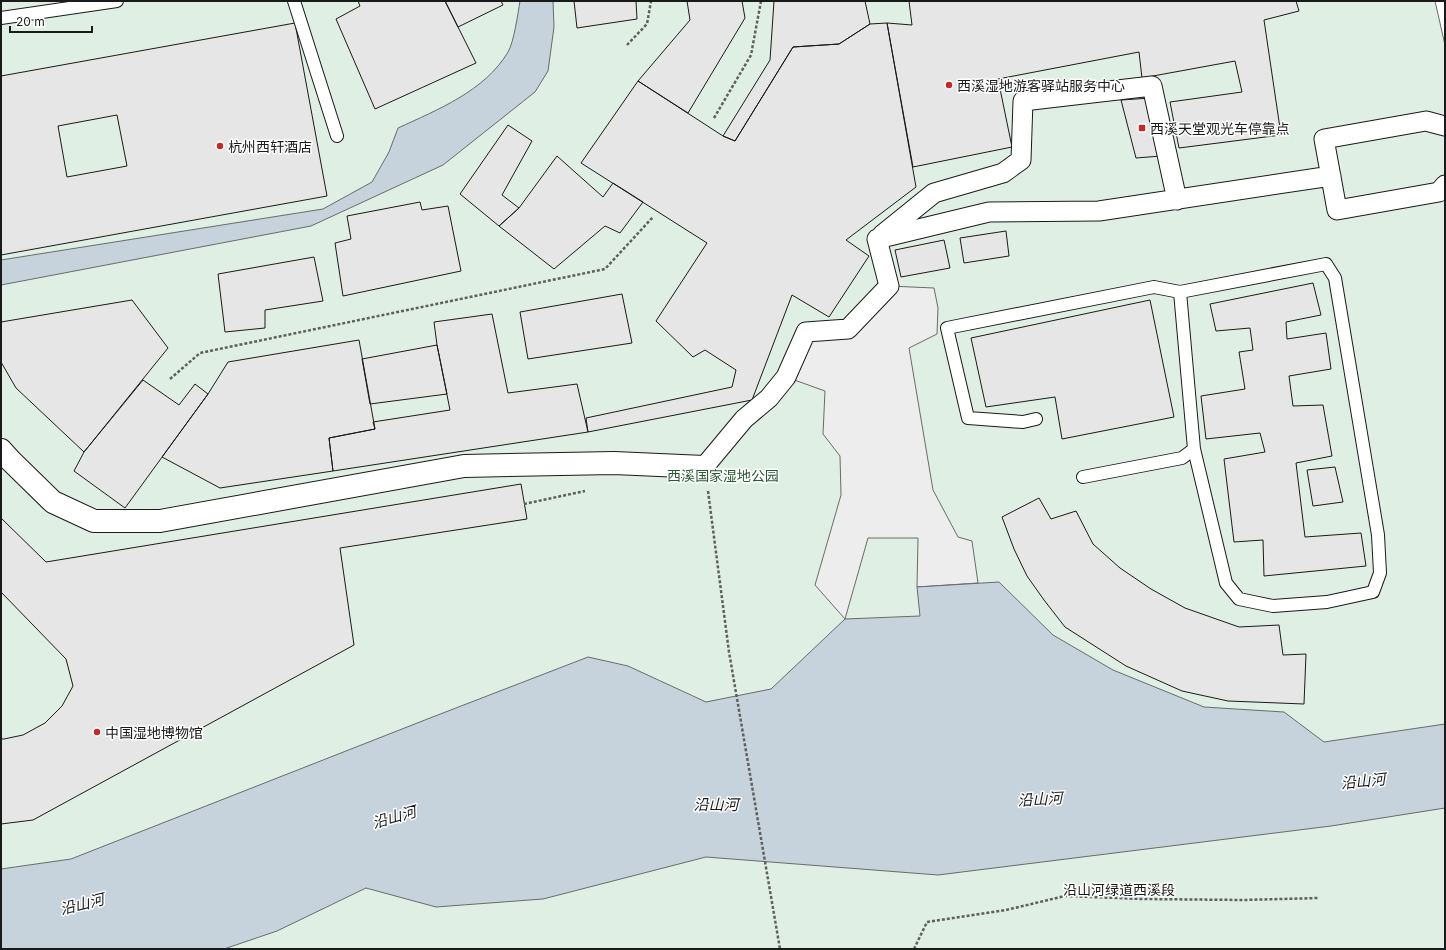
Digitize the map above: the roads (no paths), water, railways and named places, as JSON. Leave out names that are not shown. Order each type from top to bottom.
[{"type":"street","points":[[878,239],[934,193],[1003,173],[1021,160],[1023,101],[1152,86],[1177,200]]},
{"type":"street","points":[[1445,126],[1426,121],[1324,140],[1337,210],[1439,192],[1445,185]]},
{"type":"street","points":[[878,239],[989,212],[1099,212],[1331,176]]},
{"type":"street","points":[[1,450],[53,502],[94,521],[160,521],[464,466],[614,464],[704,467],[744,419],[769,398],[786,377],[806,332],[848,329],[889,286],[878,239]]},
{"type":"lane","points":[[1,18],[117,1]]},
{"type":"lane","points":[[294,1],[337,136]]},
{"type":"lane","points":[[1036,419],[1023,422],[968,418],[947,328],[1154,287],[1180,292],[1326,264],[1335,278],[1378,535],[1380,573],[1373,592],[1327,602],[1273,606],[1239,599],[1226,583],[1194,449],[1180,292]]},
{"type":"lane","points":[[1083,477],[1182,458],[1194,449]]},
{"type":"water","points":[[520,1],[553,1],[554,27],[548,71],[535,92],[443,165],[311,226],[1,285],[1,260],[323,209],[372,182],[389,152],[398,128],[459,98],[487,78],[508,52],[516,27]]},
{"type":"water","name":"沿山河","points":[[999,582],[1053,635],[1113,670],[1204,707],[1284,712],[1324,742],[1445,724],[1445,808],[1331,826],[938,875],[706,857],[543,899],[436,907],[366,888],[277,931],[224,949],[1,949],[1,869],[71,859],[588,657],[628,666],[706,702],[771,689],[845,619],[920,616],[917,587]]},
{"type":"place","name":"西溪湿地游客驿站服务中心","points":[[949,85]]},
{"type":"place","name":"西溪天堂观光车停靠点","points":[[1142,128]]},
{"type":"place","name":"杭州西轩酒店","points":[[220,146]]},
{"type":"place","name":"中国湿地博物馆","points":[[97,732]]},
{"type":"park label","name":"西溪国家湿地公园","points":[[723,475]]}]
